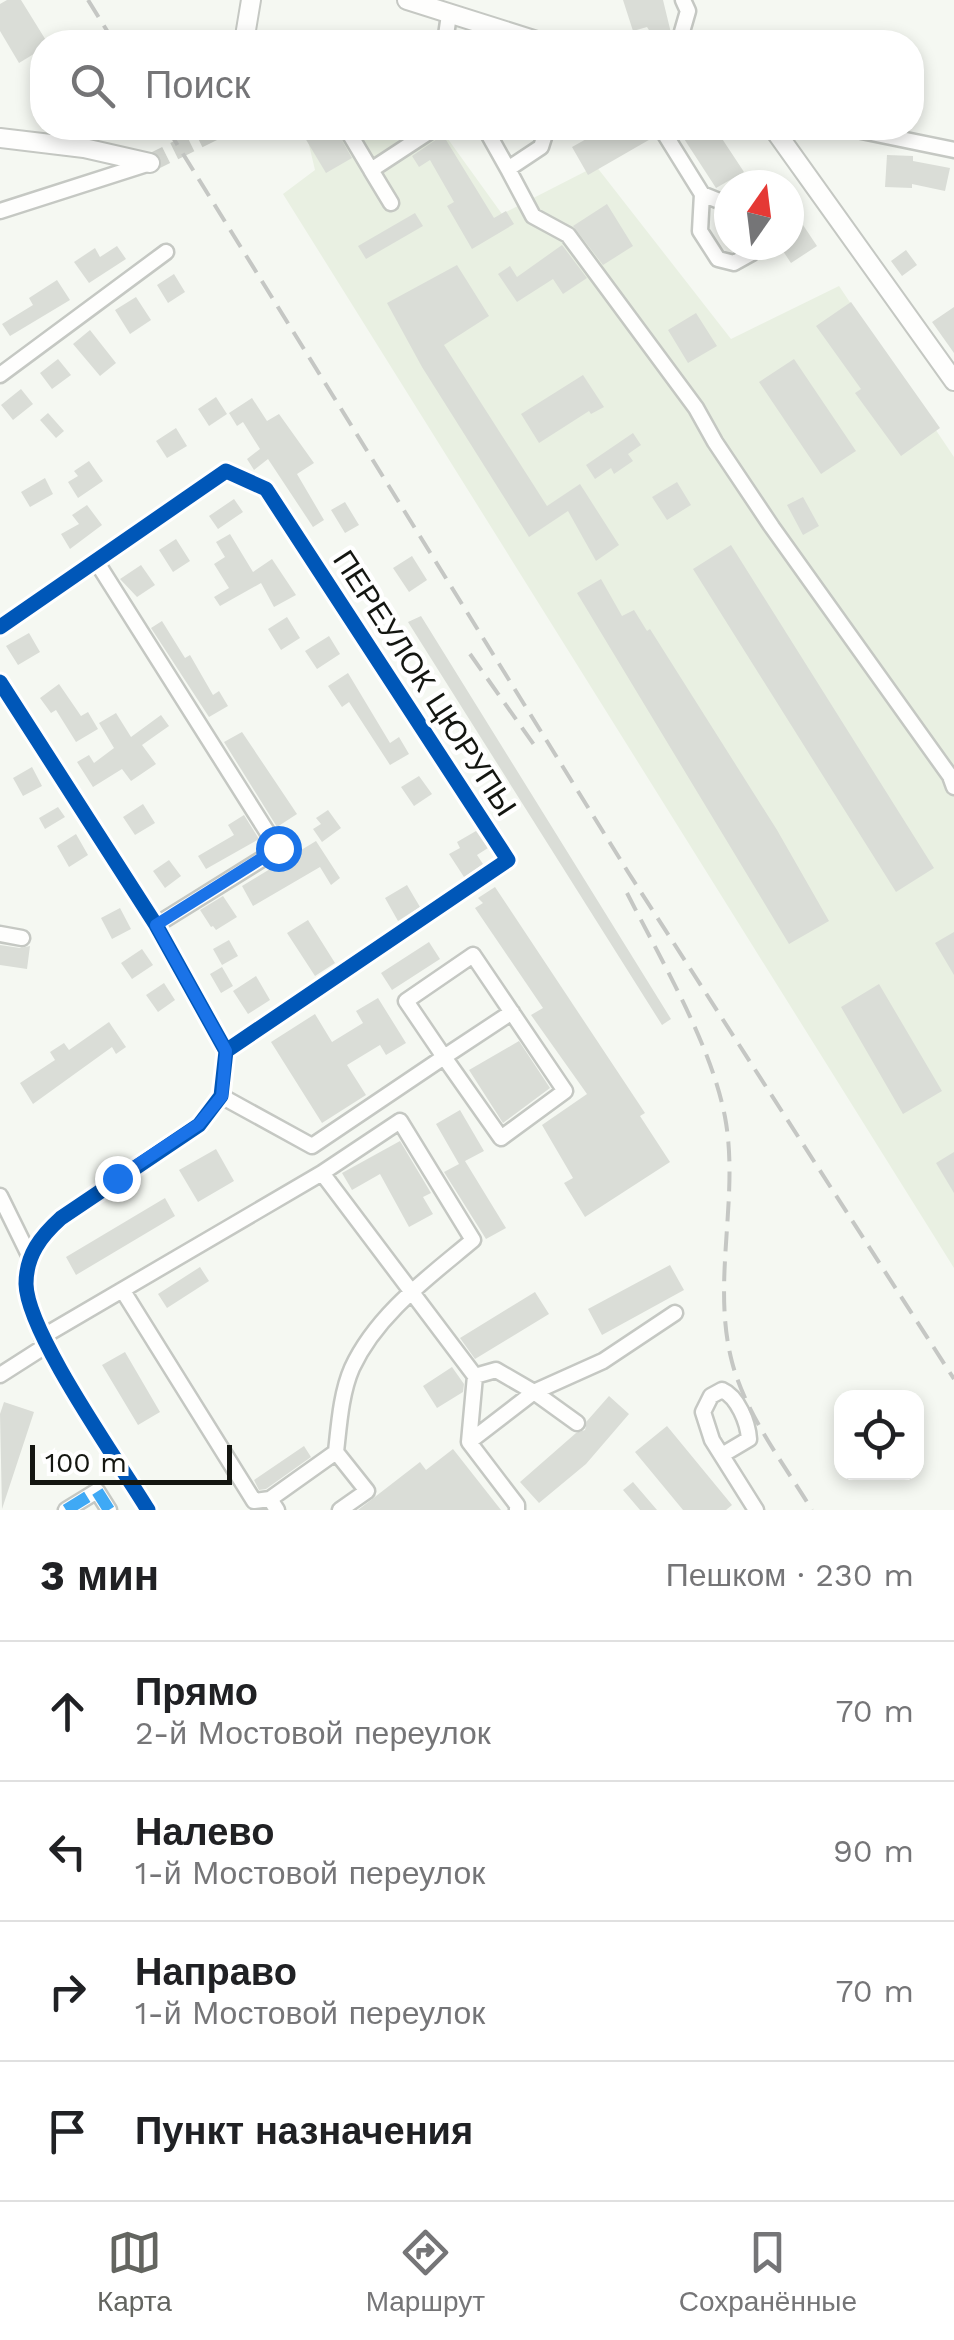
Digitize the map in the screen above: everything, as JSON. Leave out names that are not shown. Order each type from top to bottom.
[{"type":"main road","points":[[246,30],[251,0]]},
{"type":"main road","points":[[407,0],[500,30]]},
{"type":"main road","points":[[0,138],[84,148],[150,163]]},
{"type":"main road","points":[[781,140],[954,381]]},
{"type":"street","points":[[682,30],[688,10],[683,0]]},
{"type":"street","points":[[447,30],[449,15]]},
{"type":"street","points":[[353,140],[391,203]]},
{"type":"street","points":[[371,170],[417,140]]},
{"type":"street","points":[[492,140],[532,216],[568,236],[696,408],[772,526],[950,776],[954,787]]},
{"type":"street","points":[[508,169],[541,147],[543,140]]},
{"type":"street","points":[[668,140],[702,194],[700,231],[714,253]]},
{"type":"street","points":[[905,140],[954,150]]},
{"type":"street","points":[[0,210],[150,163]]},
{"type":"street","points":[[702,194],[714,199]]},
{"type":"street","points":[[0,375],[166,252]]},
{"type":"street","name":"ПЕРЕУЛОК ЦЮРУПЫ","points":[[96,561],[226,471],[266,490],[508,860],[226,1051]]},
{"type":"street","points":[[0,628],[96,561],[278,848],[156,925]]},
{"type":"street","points":[[0,682],[156,925],[226,1051],[222,1096],[199,1124],[61,1218],[42,1234],[30,1257],[27,1298],[45,1341],[148,1510]]},
{"type":"street","points":[[0,934],[22,938]]},
{"type":"street","points":[[473,954],[565,1091],[500,1138],[444,1056],[406,1001],[473,954]]},
{"type":"street","points":[[222,1096],[312,1146],[512,1012]]},
{"type":"street","points":[[0,1375],[45,1341],[124,1292],[322,1173],[400,1121],[473,1240],[410,1293],[375,1330],[351,1370],[336,1452],[274,1505],[254,1502],[124,1292]]},
{"type":"street","points":[[322,1173],[474,1376],[469,1442],[517,1505],[516,1510]]},
{"type":"street","points":[[0,1196],[30,1257]]},
{"type":"street","points":[[469,1442],[534,1392],[602,1362],[676,1313]]},
{"type":"street","points":[[474,1376],[496,1370],[577,1424]]},
{"type":"street","points":[[336,1452],[367,1491],[340,1510]]},
{"type":"street","points":[[722,1456],[756,1510]]},
{"type":"street","points":[[66,1510],[97,1491],[108,1510]]},
{"type":"shaded area","points":[[308,140],[449,140],[502,214],[596,166],[731,339],[839,286],[954,457],[954,1268],[283,194],[315,170]]},
{"type":"building","points":[[21,0],[40,30],[30,30],[30,56],[19,63],[0,31],[0,4]]},
{"type":"building","points":[[623,0],[663,0],[670,30],[633,30]]},
{"type":"building","points":[[306,140],[342,140],[352,158],[326,173]]},
{"type":"building","points":[[436,140],[446,140],[494,218],[506,211],[514,224],[472,249],[447,206],[454,202],[430,160],[419,167],[412,156]]},
{"type":"building","points":[[585,140],[649,140],[588,175],[572,147]]},
{"type":"building","points":[[685,140],[723,140],[743,170],[714,170],[714,185]]},
{"type":"building","points":[[887,155],[913,156],[913,161],[950,168],[945,191],[912,184],[912,188],[885,187]]},
{"type":"building","points":[[607,204],[633,246],[603,265],[573,226]]},
{"type":"building","points":[[415,213],[423,226],[366,259],[358,246]]},
{"type":"building","points":[[804,226],[817,246],[804,254]]},
{"type":"building","points":[[562,245],[587,278],[563,294],[553,279],[517,302],[498,274],[510,266],[517,277]]},
{"type":"building","points":[[117,246],[126,259],[89,283],[74,262],[95,248],[100,257]]},
{"type":"building","points":[[906,250],[917,265],[902,276],[891,261]]},
{"type":"building","points":[[457,265],[489,316],[444,345],[547,506],[580,484],[619,545],[596,561],[568,511],[529,537],[422,367],[387,303]]},
{"type":"building","points":[[174,274],[185,292],[168,303],[157,285]]},
{"type":"building","points":[[57,280],[70,300],[10,336],[2,324],[33,305],[29,298]]},
{"type":"building","points":[[136,297],[151,320],[130,334],[115,310]]},
{"type":"building","points":[[851,302],[940,428],[901,456],[855,393],[861,389],[816,326]]},
{"type":"building","points":[[954,307],[954,353],[932,322]]},
{"type":"building","points":[[696,313],[717,346],[688,363],[668,330]]},
{"type":"building","points":[[90,330],[116,363],[100,376],[73,344]]},
{"type":"building","points":[[58,359],[71,375],[52,389],[40,373]]},
{"type":"building","points":[[794,359],[856,451],[821,474],[759,382]]},
{"type":"building","points":[[583,375],[604,407],[591,414],[589,411],[539,443],[521,414]]},
{"type":"building","points":[[21,389],[33,404],[13,420],[1,405]]},
{"type":"building","points":[[216,397],[227,414],[209,426],[198,409]]},
{"type":"building","points":[[252,398],[267,421],[279,414],[314,463],[297,474],[324,520],[313,527],[268,459],[254,470],[247,459],[260,449],[243,422],[237,426],[229,413]]},
{"type":"building","points":[[48,413],[64,431],[56,438],[40,420]]},
{"type":"building","points":[[176,428],[187,446],[167,458],[156,441]]},
{"type":"building","points":[[633,433],[641,445],[628,454],[633,461],[614,474],[611,468],[595,479],[586,465]]},
{"type":"building","points":[[89,461],[103,481],[78,498],[68,482],[78,476],[74,471]]},
{"type":"building","points":[[45,478],[53,494],[30,507],[21,492]]},
{"type":"building","points":[[677,482],[691,505],[667,520],[652,497]]},
{"type":"building","points":[[803,497],[819,526],[803,535],[787,505]]},
{"type":"building","points":[[234,499],[243,512],[218,529],[209,516]]},
{"type":"building","points":[[345,502],[359,525],[345,533],[331,510]]},
{"type":"building","points":[[87,505],[102,525],[70,549],[61,534],[79,524],[72,515]]},
{"type":"building","points":[[230,534],[253,572],[272,559],[296,595],[274,607],[261,583],[220,606],[214,597],[229,588],[214,564],[225,557],[216,542]]},
{"type":"building","points":[[176,539],[190,561],[173,572],[159,550]]},
{"type":"building","points":[[731,545],[934,868],[896,892],[693,569]]},
{"type":"building","points":[[412,556],[427,580],[409,592],[393,568]]},
{"type":"building","points":[[141,565],[155,585],[137,597],[120,579]]},
{"type":"building","points":[[601,579],[622,616],[634,610],[647,631],[650,629],[777,830],[829,921],[789,944],[577,593]]},
{"type":"building","points":[[421,616],[671,1019],[662,1025],[408,622]]},
{"type":"building","points":[[287,617],[300,638],[281,650],[268,629]]},
{"type":"building","points":[[162,621],[185,658],[190,655],[213,695],[219,691],[228,706],[209,717],[151,628]]},
{"type":"building","points":[[29,633],[40,652],[18,665],[6,646]]},
{"type":"building","points":[[329,636],[340,654],[317,669],[305,651]]},
{"type":"building","points":[[348,673],[390,743],[399,737],[409,754],[390,765],[349,702],[342,707],[328,686]]},
{"type":"building","points":[[59,684],[81,716],[88,712],[98,729],[76,742],[56,710],[51,713],[40,698]]},
{"type":"building","points":[[116,713],[131,737],[161,715],[169,726],[142,745],[156,764],[131,781],[122,769],[93,787],[77,762],[89,755],[94,763],[114,748],[99,723]]},
{"type":"building","points":[[242,732],[297,814],[277,827],[224,742]]},
{"type":"building","points":[[32,767],[42,786],[23,796],[13,778]]},
{"type":"building","points":[[419,776],[432,794],[414,806],[401,787]]},
{"type":"building","points":[[143,804],[155,823],[135,835],[123,817]]},
{"type":"building","points":[[58,807],[65,817],[45,829],[39,818]]},
{"type":"building","points":[[328,810],[341,828],[322,842],[313,829],[321,824],[316,818]]},
{"type":"building","points":[[244,815],[259,839],[206,869],[198,856],[234,835],[228,825]]},
{"type":"building","points":[[476,831],[488,848],[477,855],[483,864],[464,877],[449,854],[460,848],[457,842]]},
{"type":"building","points":[[76,834],[88,855],[69,867],[57,846]]},
{"type":"building","points":[[316,841],[340,878],[331,885],[320,867],[253,906],[242,886]]},
{"type":"building","points":[[169,860],[181,876],[165,888],[153,871]]},
{"type":"building","points":[[407,885],[420,907],[398,921],[385,898]]},
{"type":"building","points":[[495,887],[645,1113],[640,1116],[670,1162],[585,1217],[564,1183],[573,1178],[542,1125],[587,1094],[531,1015],[543,1008],[475,908],[483,903],[478,898]]},
{"type":"building","points":[[223,896],[237,917],[216,930],[200,910]]},
{"type":"building","points":[[120,908],[131,929],[112,939],[101,918]]},
{"type":"building","points":[[308,920],[335,963],[315,976],[287,933]]},
{"type":"building","points":[[954,932],[954,975],[935,943]]},
{"type":"building","points":[[229,940],[238,956],[222,965],[213,949]]},
{"type":"building","points":[[429,942],[440,959],[392,990],[381,973]]},
{"type":"building","points":[[0,945],[30,946],[27,969],[0,965]]},
{"type":"building","points":[[142,949],[153,965],[132,979],[121,963]]},
{"type":"building","points":[[222,967],[233,986],[221,993],[210,974]]},
{"type":"building","points":[[256,976],[270,1000],[248,1014],[233,991]]},
{"type":"building","points":[[164,983],[175,1000],[158,1012],[146,995]]},
{"type":"building","points":[[879,984],[942,1091],[903,1114],[841,1007]]},
{"type":"building","points":[[378,998],[406,1043],[386,1055],[380,1045],[347,1065],[366,1095],[322,1123],[271,1042],[315,1014],[332,1042],[363,1023],[356,1011]]},
{"type":"building","points":[[109,1022],[126,1047],[116,1054],[112,1047],[33,1104],[20,1083],[55,1060],[50,1052],[64,1043],[69,1050]]},
{"type":"building","points":[[519,1041],[550,1088],[503,1123],[469,1070]]},
{"type":"building","points":[[460,1110],[484,1151],[465,1161],[506,1228],[486,1239],[444,1172],[459,1164],[436,1124]]},
{"type":"building","points":[[400,1141],[431,1193],[423,1197],[433,1214],[409,1227],[380,1174],[352,1190],[342,1173]]},
{"type":"building","points":[[216,1149],[234,1181],[198,1202],[179,1170]]},
{"type":"building","points":[[954,1152],[954,1193],[936,1163]]},
{"type":"building","points":[[165,1198],[175,1216],[76,1275],[66,1257]]},
{"type":"building","points":[[670,1265],[684,1290],[602,1335],[588,1309]]},
{"type":"building","points":[[200,1267],[209,1281],[167,1308],[158,1294]]},
{"type":"building","points":[[535,1292],[549,1314],[475,1359],[460,1338]]},
{"type":"building","points":[[125,1352],[160,1412],[138,1425],[102,1365]]},
{"type":"building","points":[[452,1367],[464,1384],[463,1392],[437,1408],[423,1386]]},
{"type":"building","points":[[609,1396],[629,1414],[586,1464],[539,1503],[520,1482],[576,1433],[585,1430],[587,1421]]},
{"type":"building","points":[[4,1402],[34,1412],[2,1509],[0,1414]]},
{"type":"building","points":[[667,1426],[732,1505],[726,1510],[683,1510],[635,1452]]},
{"type":"building","points":[[304,1446],[311,1457],[259,1490],[254,1480]]},
{"type":"building","points":[[453,1449],[501,1510],[358,1510],[420,1462],[426,1470]]},
{"type":"building","points":[[633,1482],[657,1510],[640,1510],[623,1490]]},
{"type":"tunnel","points":[[150,163],[197,140]]},
{"type":"railway","points":[[88,0],[107,30]]},
{"type":"railway","points":[[174,140],[628,872],[954,1379]]},
{"type":"railway","points":[[470,654],[537,749]]},
{"type":"railway","points":[[627,893],[697,1032],[725,1117],[729,1178],[724,1301],[732,1362],[756,1420],[812,1510]]},
{"type":"marked path","points":[[66,1510],[97,1491],[109,1510]]},
{"type":"cycle path","points":[[0,627],[226,471],[266,489],[508,860],[226,1051]]},
{"type":"cycle path","points":[[0,682],[156,925],[226,1051],[221,1096],[199,1125],[61,1218],[36,1247],[27,1274],[30,1306],[41,1333],[76,1397],[148,1510]]},
{"type":"route","points":[[117,1178],[199,1124],[222,1096],[226,1051],[156,925],[278,848]]}]
